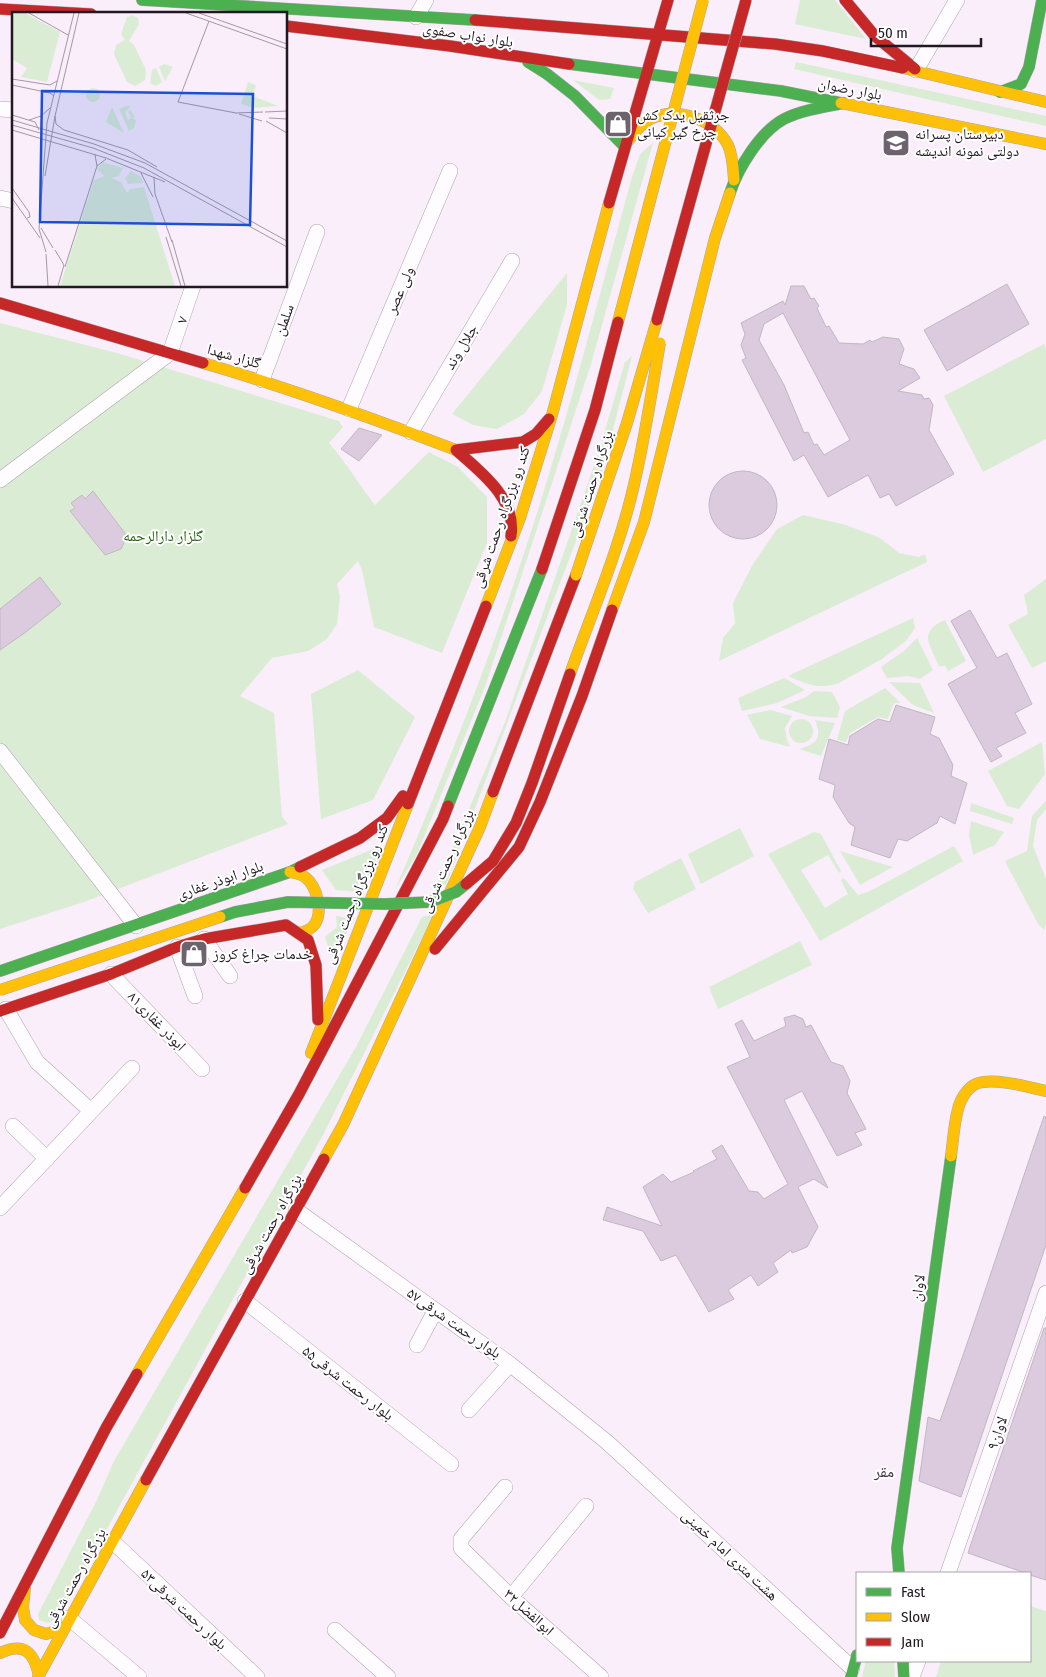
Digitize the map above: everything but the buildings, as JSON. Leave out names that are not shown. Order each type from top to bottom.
[{"type":"main road","name":"بلوار نواب صفوی","points":[[142,0],[340,6],[362,13],[534,24],[658,35]]},
{"type":"main road","name":"کند رو بزرگراه رحمت شرقی","points":[[318,1029],[520,518],[552,415],[624,146],[668,0]]},
{"type":"main road","name":"بزرگراه رحمت شرقی","points":[[0,1633],[25,1588],[106,1428],[299,1094],[443,819],[542,569],[595,410],[703,0]]},
{"type":"main road","name":"بزرگراه رحمت شرقی","points":[[39,1676],[343,1125],[480,827],[576,575],[627,423],[704,155],[746,0]]},
{"type":"main road","points":[[845,0],[875,36],[916,70],[939,75]]},
{"type":"main road","points":[[1000,92],[1020,84],[1030,67],[1042,0]]},
{"type":"main road","points":[[0,9],[55,12]]},
{"type":"main road","points":[[1040,12],[1043,37],[1046,40]]},
{"type":"main road","points":[[360,35],[362,13]]},
{"type":"main road","name":"بلوار نواب صفوی","points":[[288,26],[450,46],[646,75]]},
{"type":"main road","name":"بلوار رضوان","points":[[658,35],[791,46],[939,75],[1000,92],[1046,102]]},
{"type":"main road","points":[[521,58],[547,74],[575,96],[624,146],[636,130],[652,118],[674,114],[713,125],[728,145],[734,180]]},
{"type":"main road","name":"بلوار رضوان","points":[[646,75],[781,91],[1046,144]]},
{"type":"main road","points":[[406,988],[449,930],[519,847],[540,802],[582,696],[644,522],[714,238],[734,180],[753,148],[767,131],[784,119],[806,111],[844,103]]},
{"type":"main road","points":[[0,990],[235,912],[288,902],[385,904],[430,902],[465,886],[493,861],[516,823],[532,782],[605,581],[631,498],[642,450],[674,257]]},
{"type":"main road","name":"گلزار شهدا","points":[[0,303],[262,380],[349,409],[456,450],[499,491],[512,518],[511,540]]},
{"type":"main road","name":"گلزار شهدا","points":[[456,450],[523,442],[536,434],[552,415]]},
{"type":"main road","name":"بلوار ابوذر غفاری","points":[[0,971],[290,872],[360,838],[388,818],[420,771]]},
{"type":"main road","points":[[290,872],[306,878],[316,891],[318,902],[315,924],[308,931],[298,933]]},
{"type":"main road","points":[[3,1010],[111,974],[177,947],[204,939],[286,925],[308,940],[316,966],[318,1029],[299,1094]]},
{"type":"main road","name":"لاوان","points":[[899,1572],[898,1548],[958,1108],[964,1096],[977,1083],[992,1082],[1046,1091]]},
{"type":"main road","points":[[888,1572],[898,1548]]},
{"type":"main road","points":[[25,1588],[23,1607],[25,1620],[34,1630],[46,1634],[66,1624]]},
{"type":"main road","points":[[0,1653],[6,1650],[21,1648],[31,1654],[37,1663],[39,1676]]},
{"type":"main road","points":[[903,1662],[904,1677]]},
{"type":"street","points":[[416,17],[426,0]]},
{"type":"street","points":[[916,70],[957,0]]},
{"type":"street","name":"ولی عصر","points":[[349,409],[450,171]]},
{"type":"street","name":"سلملن","points":[[262,380],[317,232]]},
{"type":"street","name":"جلال وند","points":[[411,432],[512,261]]},
{"type":"street","name":"۷","points":[[170,353],[192,288]]},
{"type":"street","points":[[0,480],[170,353]]},
{"type":"street","points":[[0,751],[136,926]]},
{"type":"street","points":[[204,939],[230,976]]},
{"type":"street","points":[[177,947],[195,996]]},
{"type":"street","name":"۸۱ابوذر غفاری","points":[[111,974],[202,1069]]},
{"type":"street","points":[[3,1010],[37,1062],[91,1112]]},
{"type":"street","points":[[3,1199],[46,1158],[132,1068]]},
{"type":"street","points":[[13,1126],[46,1158]]},
{"type":"street","name":"۵۷بلوار رحمت شرقی","points":[[296,1210],[510,1364],[607,1442]]},
{"type":"street","name":"۹لاوان","points":[[948,1572],[1046,1293]]},
{"type":"street","name":"بلوار رحمت شرقی۵۵","points":[[245,1301],[451,1464]]},
{"type":"street","points":[[417,1345],[435,1311]]},
{"type":"street","points":[[469,1410],[510,1364]]},
{"type":"street","name":"هشت متری امام خمینی","points":[[607,1442],[853,1667]]},
{"type":"street","name":"ابوالفضل۳۲","points":[[505,1487],[461,1538],[461,1548],[511,1597],[601,1677]]},
{"type":"street","points":[[511,1597],[586,1506]]},
{"type":"street","name":"بلوار رحمت شرقی۵۳","points":[[112,1541],[257,1677]]},
{"type":"street","points":[[66,1624],[139,1677]]},
{"type":"street","points":[[335,1630],[388,1677]]},
{"type":"street","points":[[912,1677],[918,1662]]},
{"type":"green space","points":[[800,0],[835,0],[866,39],[795,24]]},
{"type":"green space","points":[[796,62],[1046,116],[1046,126],[794,69]]},
{"type":"green space","points":[[573,80],[614,88],[610,99],[599,100]]},
{"type":"green space","points":[[653,143],[591,364],[485,687],[417,854],[395,890],[455,745],[509,598],[559,441],[632,177],[640,154]]},
{"type":"green space","points":[[567,273],[567,305],[542,391],[524,414],[497,429],[473,425],[452,414]]},
{"type":"green space","name":"گلزار دارالرحمه","points":[[0,323],[117,353],[339,421],[343,427],[329,443],[375,505],[429,452],[458,467],[487,497],[487,543],[442,653],[374,627],[362,570],[358,561],[337,584],[340,597],[337,624],[327,639],[308,651],[272,658],[240,696],[274,713],[282,817],[288,824],[84,902],[0,929]]},
{"type":"green space","points":[[1044,344],[1046,348],[1046,439],[983,472],[944,396]]},
{"type":"green space","points":[[632,356],[602,472],[446,885],[438,884],[505,722],[599,451],[625,362]]},
{"type":"green space","points":[[803,515],[846,525],[880,538],[899,553],[919,557],[925,554],[927,562],[719,661],[723,638],[735,623],[733,603],[753,564],[777,529]]},
{"type":"green space","points":[[1046,579],[1046,661],[1032,668],[1008,625],[1028,614],[1024,595]]},
{"type":"green space","points":[[913,618],[915,628],[906,641],[882,659],[839,683],[819,686],[807,684],[788,676]]},
{"type":"green space","points":[[945,620],[966,661],[948,671],[945,666],[939,666],[928,640],[928,634],[931,629]]},
{"type":"green space","points":[[917,638],[933,670],[920,679],[908,676],[887,678],[881,667],[904,651]]},
{"type":"green space","points":[[358,670],[415,717],[373,800],[321,819],[311,694]]},
{"type":"green space","points":[[784,678],[805,690],[777,703],[742,711],[738,698]]},
{"type":"green space","points":[[889,682],[920,683],[934,713],[913,705]]},
{"type":"green space","points":[[885,688],[901,703],[894,703],[888,719],[878,717],[850,733],[846,742],[837,740],[845,711]]},
{"type":"green space","points":[[814,691],[832,692],[840,707],[837,718],[809,716],[781,707],[806,697]]},
{"type":"green space","points":[[770,710],[792,716],[785,728],[790,747],[760,739],[747,715]]},
{"type":"green space","points":[[801,719],[810,722],[813,731],[810,740],[801,743],[792,740],[789,731],[792,722]]},
{"type":"green space","points":[[815,720],[835,723],[821,756],[799,749],[814,743],[816,740],[818,732]]},
{"type":"green space","points":[[1042,742],[1045,774],[1019,809],[1007,806],[988,771]]},
{"type":"green space","points":[[1046,801],[1046,809],[1037,820],[1033,846],[1046,879],[1046,923],[1044,930],[1038,924],[1005,861],[1027,851],[1032,816]]},
{"type":"green space","points":[[971,803],[1014,818],[1012,824],[970,811]]},
{"type":"green space","points":[[971,821],[1004,832],[995,845],[973,855],[969,835]]},
{"type":"green space","points":[[740,828],[754,856],[701,884],[688,854]]},
{"type":"green space","points":[[814,832],[821,834],[841,871],[839,873],[828,855],[801,870],[825,908],[848,894],[841,880],[844,878],[858,895],[868,892],[954,846],[963,861],[820,941],[768,854]]},
{"type":"green space","points":[[383,845],[364,892],[336,890],[322,870]]},
{"type":"green space","points":[[840,851],[893,867],[860,885]]},
{"type":"green space","points":[[681,858],[696,889],[648,913],[633,889],[635,882]]},
{"type":"green space","points":[[434,914],[323,1135],[58,1618],[48,1623],[39,1620],[38,1614],[97,1500],[114,1461],[357,1045],[422,917]]},
{"type":"green space","points":[[336,916],[354,919],[333,961],[325,937],[337,927]]},
{"type":"green space","points":[[800,941],[812,965],[718,1009],[709,987]]},
{"type":"green space","points":[[1031,1606],[1046,1611],[1046,1677],[936,1677],[941,1662],[1031,1662]]},
{"type":"green space","points":[[866,1662],[894,1662],[895,1677],[862,1677]]},
{"type":"traffic: fast","points":[[142,0],[475,20]]},
{"type":"traffic: fast","points":[[1000,92],[1021,84],[1029,67],[1042,0]]},
{"type":"traffic: fast","points":[[528,62],[575,96],[624,146]]},
{"type":"traffic: fast","points":[[569,64],[781,91],[841,103]]},
{"type":"traffic: fast","points":[[730,193],[744,162],[758,142],[775,125],[798,113],[844,103]]},
{"type":"traffic: fast","points":[[448,806],[542,569]]},
{"type":"traffic: fast","points":[[0,971],[300,867]]},
{"type":"traffic: fast","points":[[220,917],[235,912],[288,902],[385,904],[430,902],[456,892],[466,884]]},
{"type":"traffic: fast","points":[[899,1572],[897,1548],[951,1156]]},
{"type":"traffic: fast","points":[[851,1677],[856,1659]]},
{"type":"traffic: fast","points":[[903,1662],[904,1677]]},
{"type":"traffic: slow","points":[[618,322],[703,0]]},
{"type":"traffic: slow","points":[[903,68],[1046,102]]},
{"type":"traffic: slow","points":[[841,103],[1046,144]]},
{"type":"traffic: slow","points":[[628,141],[650,119],[672,114],[694,117],[714,128],[728,145],[732,158],[734,180]]},
{"type":"traffic: slow","points":[[612,610],[644,522],[715,238],[730,193]]},
{"type":"traffic: slow","points":[[486,606],[520,518],[552,415],[609,203]]},
{"type":"traffic: slow","points":[[576,575],[627,423],[657,320]]},
{"type":"traffic: slow","points":[[570,674],[611,564],[631,497],[640,459],[660,343]]},
{"type":"traffic: slow","points":[[203,363],[331,404],[456,450]]},
{"type":"traffic: slow","points":[[324,1159],[343,1125],[480,827],[493,792]]},
{"type":"traffic: slow","points":[[311,1053],[408,804]]},
{"type":"traffic: slow","points":[[290,872],[302,875],[309,881],[316,892],[319,906],[315,924],[309,929],[298,933]]},
{"type":"traffic: slow","points":[[0,990],[220,917]]},
{"type":"traffic: slow","points":[[951,1156],[959,1106],[970,1088],[983,1082],[1001,1082],[1046,1091]]},
{"type":"traffic: slow","points":[[137,1374],[245,1188]]},
{"type":"traffic: slow","points":[[38,1677],[146,1480]]},
{"type":"traffic: slow","points":[[25,1588],[23,1607],[25,1620],[34,1630],[46,1634],[63,1629]]},
{"type":"traffic: slow","points":[[0,1653],[16,1649],[27,1651],[34,1661],[39,1676]]},
{"type":"traffic: jam","points":[[609,203],[668,0]]},
{"type":"traffic: jam","points":[[657,320],[746,0]]},
{"type":"traffic: jam","points":[[845,0],[875,36],[915,69]]},
{"type":"traffic: jam","points":[[0,9],[55,12]]},
{"type":"traffic: jam","points":[[475,20],[775,44],[823,51],[903,68]]},
{"type":"traffic: jam","points":[[288,26],[450,46],[569,64]]},
{"type":"traffic: jam","points":[[0,303],[203,363]]},
{"type":"traffic: jam","points":[[542,569],[595,410],[618,322]]},
{"type":"traffic: jam","points":[[511,536],[511,523],[503,498],[486,477],[456,450],[523,442],[536,434],[549,419]]},
{"type":"traffic: jam","points":[[493,792],[576,575]]},
{"type":"traffic: jam","points":[[408,804],[486,606]]},
{"type":"traffic: jam","points":[[435,949],[519,847],[540,802],[582,696],[612,610]]},
{"type":"traffic: jam","points":[[466,884],[493,861],[516,823],[570,674]]},
{"type":"traffic: jam","points":[[300,867],[360,838],[387,818],[403,796]]},
{"type":"traffic: jam","points":[[245,1188],[299,1094],[443,819],[448,806]]},
{"type":"traffic: jam","points":[[0,1011],[111,974],[177,947],[204,939],[286,925],[308,940],[316,965],[318,1020]]},
{"type":"traffic: jam","points":[[146,1480],[324,1159]]},
{"type":"traffic: jam","points":[[0,1633],[106,1428],[137,1374]]},
{"type":"place","name":"جرثقیل یدک کش چرخ گیر کیانی","points":[[618,124]]},
{"type":"place","name":"دبیرستان پسرانه دولتی نمونه اندیشه","points":[[896,143]]},
{"type":"place","name":"خدمات چراغ کروز","points":[[194,954]]},
{"type":"district","name":"مقر","points":[[884,1471]]}]
